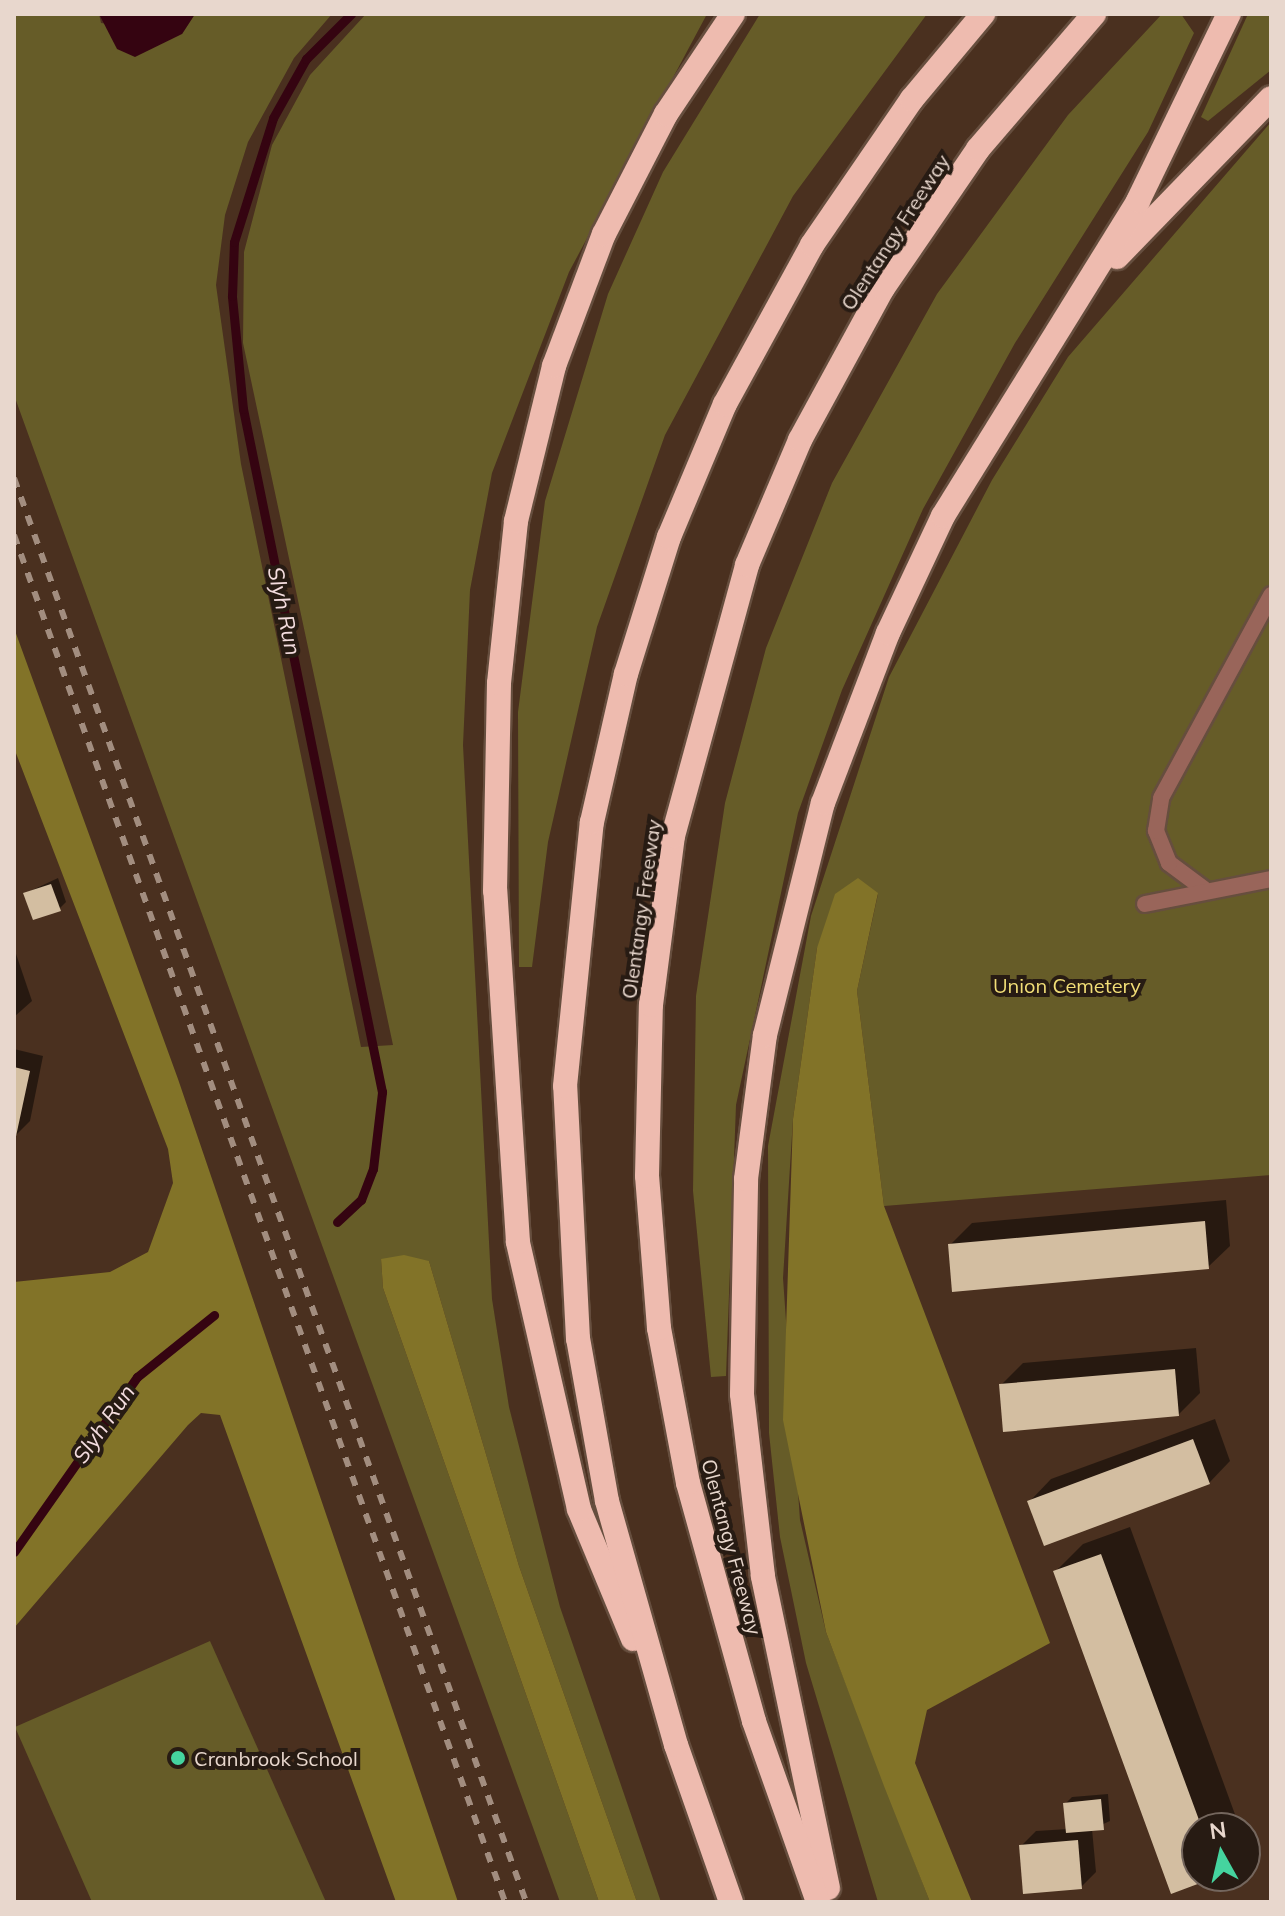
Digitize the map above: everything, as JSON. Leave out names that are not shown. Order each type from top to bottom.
[{"type":"highway","points":[[731,1902],[676,1745],[579,1509],[518,1242],[495,891],[499,683],[516,521],[554,366],[611,221],[666,114],[733,14]]},
{"type":"highway","points":[[676,1745],[607,1501],[570,1261],[568,1013],[592,822],[635,643],[725,404],[812,245],[912,99],[983,14]]},
{"type":"highway","name":"Olentangy Freeway","points":[[818,1902],[754,1721],[688,1483],[659,1328],[648,1114],[651,1005],[673,836],[747,565],[800,440],[883,288],[978,149],[1094,14]]},
{"type":"highway","points":[[831,1902],[781,1683],[742,1394],[746,1179],[765,1035],[823,803],[888,633],[943,516],[1138,201],[1229,14]]},
{"type":"highway","points":[[1066,317],[1145,224],[1271,98]]},
{"type":"lane","points":[[1204,889],[1169,863],[1156,831],[1161,798],[1271,595]]},
{"type":"lane","points":[[1145,904],[1204,889],[1271,879]]},
{"type":"green space","points":[[14,14],[99,14],[101,23],[182,34],[195,14],[332,14],[294,58],[248,142],[225,215],[216,285],[241,464],[361,1047],[393,1045],[243,343],[244,252],[272,145],[310,75],[366,14],[707,14],[569,272],[492,473],[470,590],[463,745],[492,1299],[509,1407],[560,1607],[661,1902],[637,1902],[519,1566],[429,1261],[381,1259],[383,1288],[599,1902],[560,1902],[14,395]]},
{"type":"green space","points":[[760,14],[927,14],[793,196],[665,435],[597,627],[548,842],[532,967],[519,967],[518,712],[545,501],[608,294],[663,172]]},
{"type":"green space","points":[[1162,14],[1181,14],[1194,33],[1148,132],[1015,343],[923,509],[842,690],[798,813],[736,1105],[726,1376],[711,1377],[693,1191],[696,996],[725,803],[766,648],[832,483],[937,294],[1068,115]]},
{"type":"green space","points":[[1248,14],[1271,14],[1271,70],[1208,121],[1201,117]]},
{"type":"green space","name":"Union Cemetery","points":[[1271,122],[1271,1175],[884,1206],[857,991],[878,894],[817,948],[793,1119],[783,1278],[800,1520],[826,1632],[930,1902],[878,1902],[806,1663],[780,1537],[769,1433],[768,1146],[811,916],[889,677],[992,480],[1068,357]]},
{"type":"green space","points":[[210,1641],[326,1902],[92,1902],[15,1727]]},
{"type":"shaded area","points":[[99,14],[195,14],[182,34],[135,57],[117,49]]},
{"type":"shaded area","points":[[14,628],[178,1079],[458,1902],[396,1902],[220,1415],[201,1413],[188,1425],[14,1628],[14,1282],[110,1272],[148,1252],[173,1183],[168,1149],[14,748]]},
{"type":"shaded area","points":[[858,878],[878,893],[857,991],[884,1206],[1050,1643],[927,1710],[915,1763],[972,1902],[930,1902],[884,1786],[826,1632],[783,1420],[793,1119],[817,948],[835,894]]},
{"type":"shaded area","points":[[404,1255],[429,1261],[519,1566],[637,1902],[599,1902],[383,1288],[381,1259]]},
{"type":"building","points":[[51,884],[61,911],[33,920],[23,893]]},
{"type":"building","points":[[14,1067],[30,1071],[15,1141],[14,1141]]},
{"type":"building","points":[[1205,1221],[1209,1269],[952,1292],[948,1244]]},
{"type":"building","points":[[1175,1369],[1179,1416],[1003,1432],[999,1384]]},
{"type":"building","points":[[1193,1439],[1210,1484],[1044,1546],[1027,1501]]},
{"type":"building","points":[[1101,1554],[1196,1812],[1181,1812],[1181,1890],[1171,1894],[1053,1571]]},
{"type":"building","points":[[1101,1799],[1104,1830],[1066,1833],[1063,1803]]},
{"type":"building","points":[[1078,1840],[1082,1889],[1023,1894],[1019,1845]]},
{"type":"waterway","name":"Slyh Run","points":[[337,1222],[361,1200],[373,1169],[382,1092],[243,409],[232,296],[234,242],[273,118],[306,59],[351,14]]},
{"type":"waterway","name":"Slyh Run","points":[[14,1552],[137,1377],[214,1315]]},
{"type":"railway","points":[[14,478],[526,1902]]},
{"type":"railway","points":[[14,535],[505,1902]]},
{"type":"place","name":"Cranbrook School","points":[[178,1758]]}]
